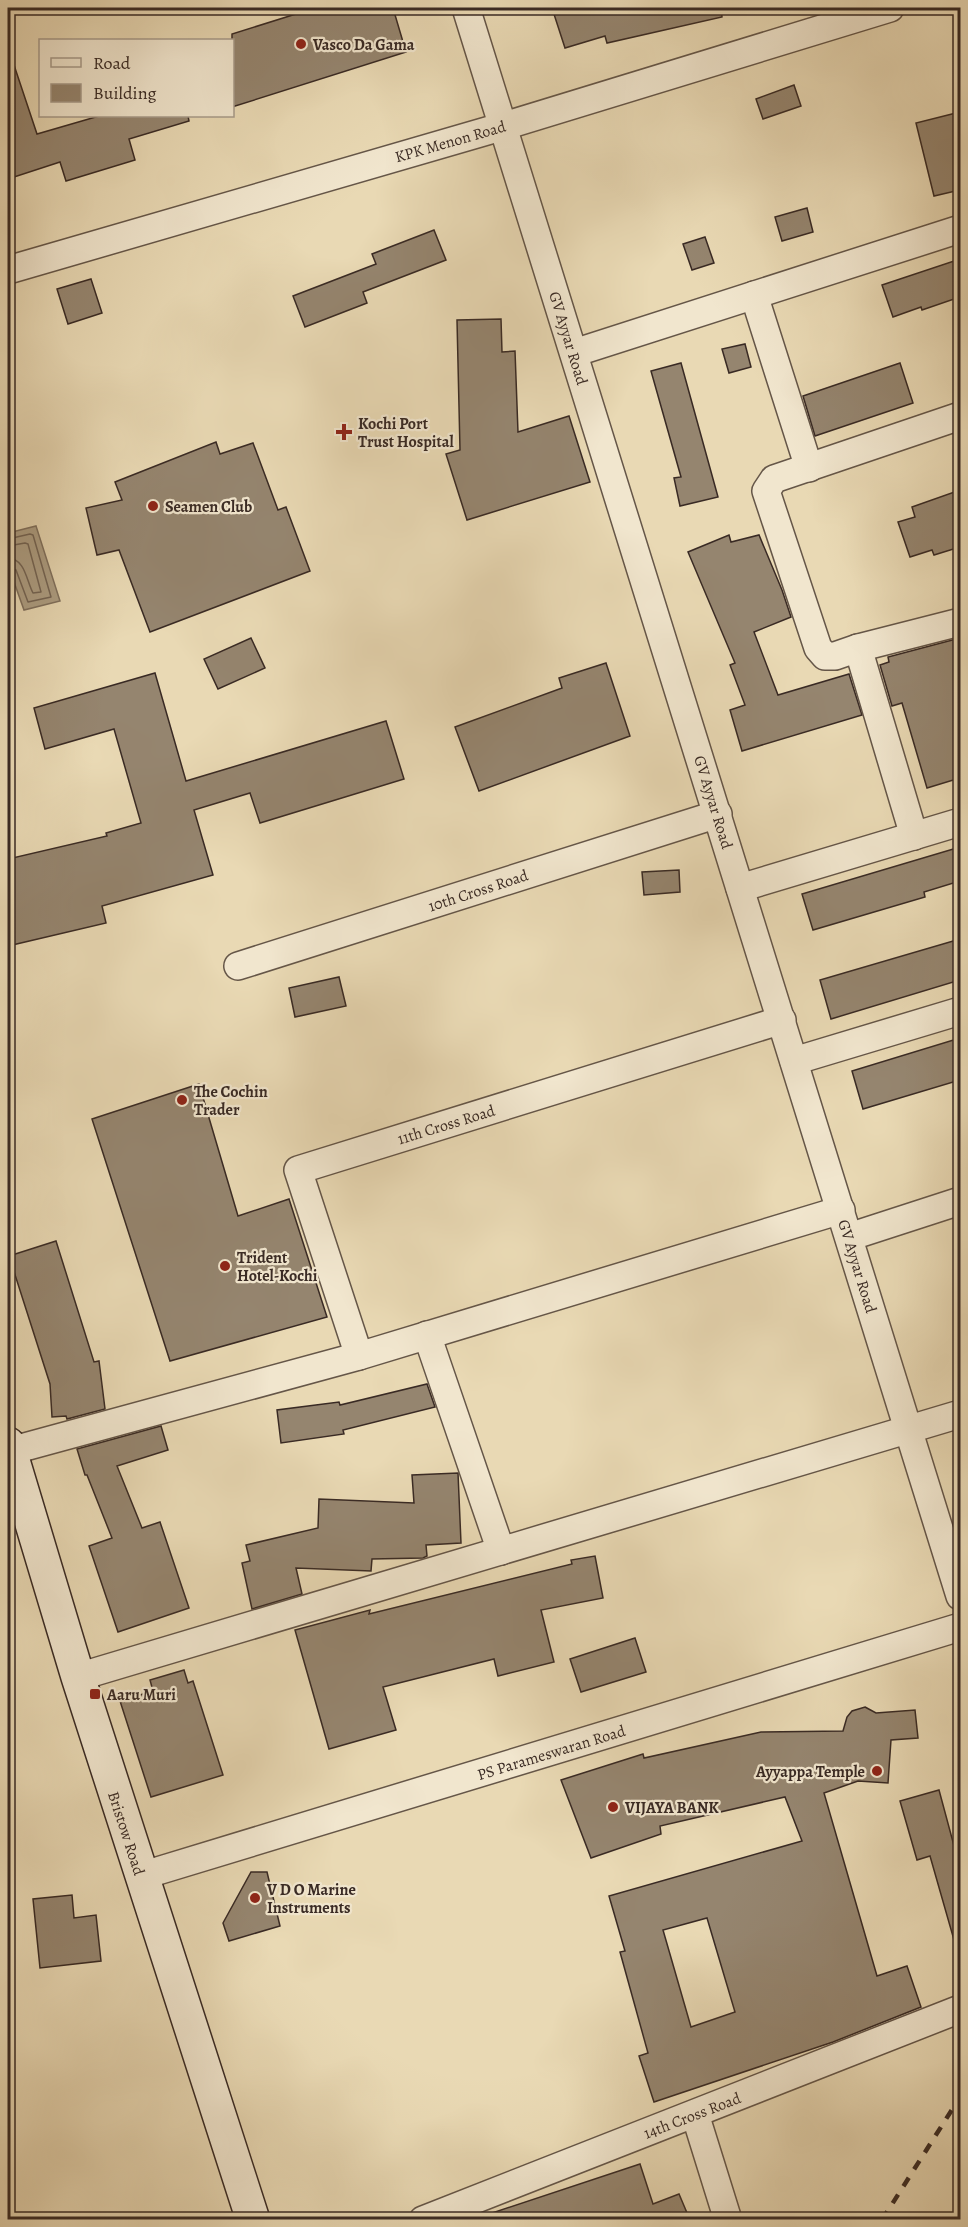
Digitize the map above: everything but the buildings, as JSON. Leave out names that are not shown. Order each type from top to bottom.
[{"type":"street","name":"GV Ayyar Road","points":[[466,8],[960,1596]]},
{"type":"street","name":"KPK Menon Road","points":[[8,270],[504,126],[890,8]]},
{"type":"street","points":[[574,353],[960,229]]},
{"type":"street","points":[[754,295],[808,468]]},
{"type":"street","points":[[960,416],[774,479],[766,491],[818,648],[825,656],[836,656],[858,648],[960,622]]},
{"type":"street","points":[[858,648],[914,836]]},
{"type":"street","name":"10th Cross Road","points":[[238,966],[718,814]]},
{"type":"street","points":[[740,888],[960,822]]},
{"type":"street","points":[[794,1060],[960,1011]]},
{"type":"street","name":"11th Cross Road","points":[[359,1356],[298,1170],[782,1020]]},
{"type":"street","points":[[849,1238],[960,1201]]},
{"type":"street","points":[[9,1447],[359,1356],[841,1210]]},
{"type":"street","points":[[427,1335],[501,1551]]},
{"type":"street","points":[[78,1677],[960,1414]]},
{"type":"street","name":"Bristow Road","points":[[9,1447],[78,1677],[253,2220]]},
{"type":"street","name":"PS Parameswaran Road","points":[[141,1876],[960,1627]]},
{"type":"street","name":"14th Cross Road","points":[[423,2220],[960,2009]]},
{"type":"street","points":[[695,2114],[728,2220]]},
{"type":"water","points":[[36,526],[60,601],[24,610],[8,565],[8,533]]},
{"type":"railway","points":[[882,2220],[960,2097]]},
{"type":"place","name":"Vasco Da Gama","points":[[301,44]]},
{"type":"place","name":"Kochi Port Trust Hospital","points":[[344,432]]},
{"type":"place","name":"Seamen Club","points":[[153,506]]},
{"type":"place","name":"The Cochin Trader","points":[[182,1100]]},
{"type":"place","name":"Trident Hotel-Kochi","points":[[225,1266]]},
{"type":"place","name":"Aaru Muri","points":[[95,1694]]},
{"type":"place","name":"Ayyappa Temple","points":[[877,1771]]},
{"type":"place","name":"VIJAYA BANK","points":[[613,1807]]},
{"type":"place","name":"V D O Marine Instruments","points":[[255,1898]]}]
